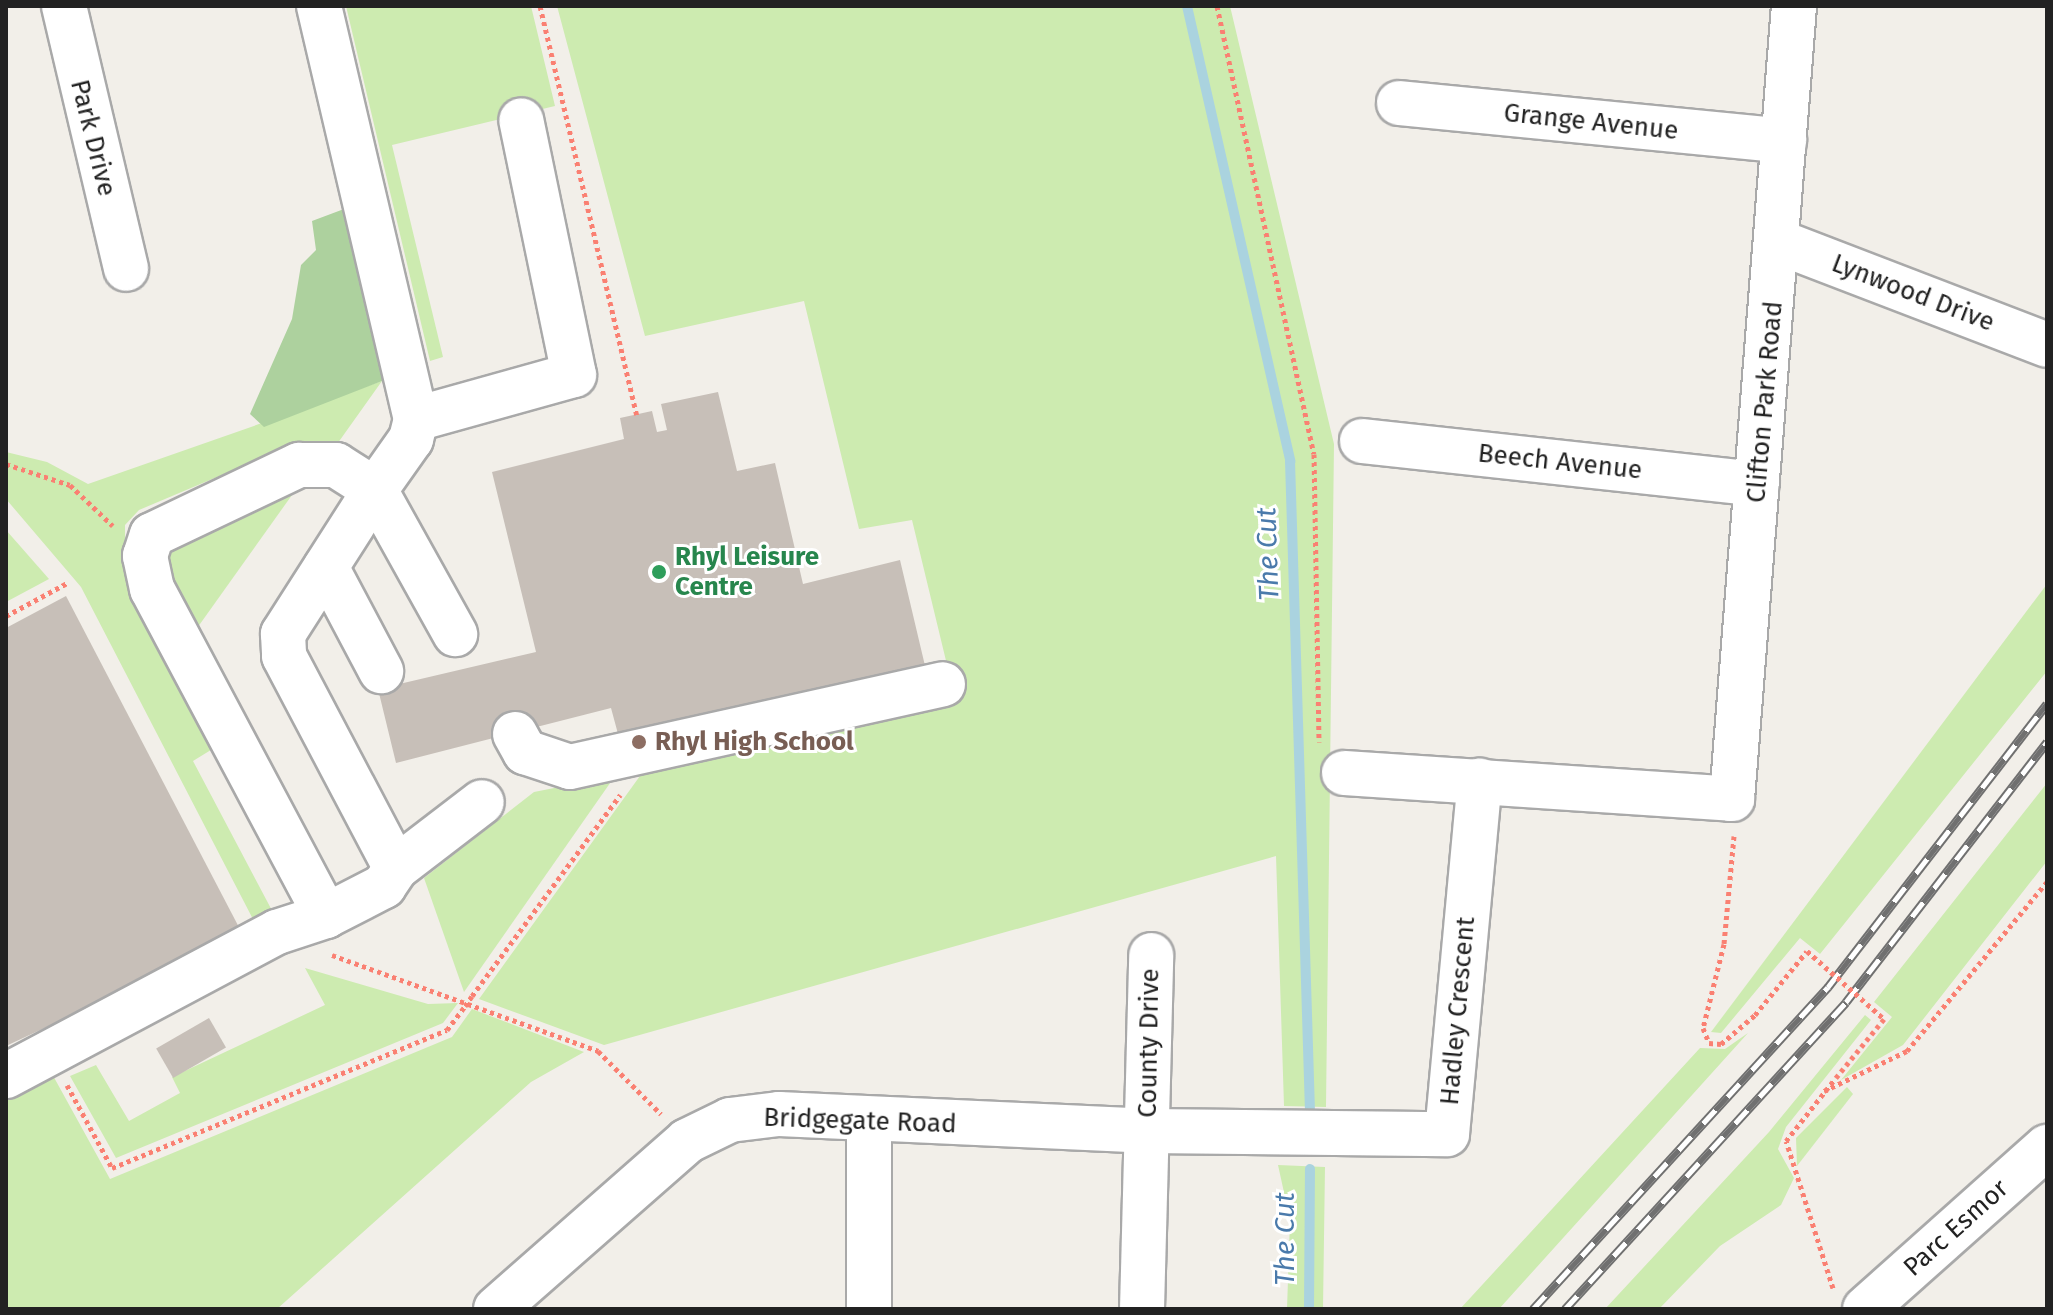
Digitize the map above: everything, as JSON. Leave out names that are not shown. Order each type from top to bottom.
[{"type":"street","name":"Park Drive","points":[[64,6],[126,269]]},
{"type":"street","points":[[319,6],[416,419],[375,490],[283,634],[284,656],[396,868]]},
{"type":"street","name":"Clifton Park Road","points":[[1732,799],[1779,242],[1794,6]]},
{"type":"street","name":"Grange Avenue","points":[[1399,103],[1784,141]]},
{"type":"street","points":[[416,419],[574,375],[521,120]]},
{"type":"street","name":"Lynwood Drive","points":[[1779,242],[2047,345]]},
{"type":"street","name":"Beech Avenue","points":[[1362,441],[1757,484]]},
{"type":"street","points":[[326,916],[152,589],[145,556],[165,524],[299,465],[336,465],[375,490],[455,634]]},
{"type":"street","points":[[326,567],[381,671]]},
{"type":"street","points":[[515,734],[525,752],[570,767],[943,684]]},
{"type":"street","points":[[1344,773],[1732,799]]},
{"type":"street","name":"Hadley Crescent","points":[[1147,1131],[1447,1134],[1480,781]]},
{"type":"street","points":[[6,1076],[277,932],[326,916],[384,886],[396,868],[482,802]]},
{"type":"street","name":"County Drive","points":[[1142,1309],[1151,955]]},
{"type":"street","name":"Bridgegate Road","points":[[496,1309],[687,1141],[730,1120],[779,1114],[869,1121],[1147,1131]]},
{"type":"street","points":[[869,1121],[869,1309]]},
{"type":"street","name":"Parc Esmor","points":[[1850,1304],[2047,1147]]},
{"type":"path","points":[[540,6],[637,415]]},
{"type":"path","points":[[1217,6],[1314,454],[1320,774],[1344,773]]},
{"type":"path","points":[[6,616],[67,583]]},
{"type":"path","points":[[49,1053],[112,1168],[447,1030],[653,749]]},
{"type":"path","points":[[1732,799],[1724,944],[1703,1028],[1709,1043],[1721,1044],[1755,1015],[1807,951],[1884,1019],[1786,1141],[1850,1304]]},
{"type":"path","points":[[1824,1091],[1907,1051],[2047,882]]},
{"type":"path","points":[[336,961],[456,994],[598,1051],[687,1141]]},
{"type":"green space","points":[[346,6],[531,6],[555,106],[392,145],[443,357],[430,361]]},
{"type":"green space","points":[[557,6],[1230,6],[1334,444],[1326,1107],[1284,1106],[1276,856],[604,1045],[479,999],[645,769],[955,698],[912,520],[859,529],[804,301],[645,336]]},
{"type":"green space","points":[[344,209],[385,340],[382,381],[264,427],[250,414],[292,319],[301,265],[316,250],[312,221]]},
{"type":"green space","points":[[382,381],[335,447],[288,447],[139,510],[125,525],[125,561],[219,745],[193,761],[276,918],[257,927],[81,587],[6,499],[6,452],[47,462],[88,484]]},
{"type":"green space","points":[[297,488],[195,631],[171,585],[166,560],[174,540]]},
{"type":"green space","points":[[6,530],[49,579],[6,602]]},
{"type":"green space","points":[[2047,584],[2047,671],[1820,954],[1800,938],[1721,1033],[1711,1032]]},
{"type":"green space","points":[[615,776],[464,992],[424,878],[534,792]]},
{"type":"green space","points":[[2047,783],[2047,861],[1903,1045],[1841,1080],[1892,1017],[1874,1002]]},
{"type":"green space","points":[[305,968],[428,1004],[458,1003],[443,1023],[116,1158],[70,1076],[96,1065],[129,1121],[180,1093],[172,1077],[325,1005]]},
{"type":"green space","points":[[472,1009],[584,1052],[531,1082],[277,1309],[6,1309],[6,1094],[51,1072],[110,1179],[452,1037]]},
{"type":"green space","points":[[1865,1015],[1871,1020],[1786,1127],[1778,1149],[1794,1178],[1781,1205],[1720,1246],[1659,1309],[1605,1309],[1769,1132]]},
{"type":"green space","points":[[1748,1033],[1499,1309],[1460,1309],[1700,1048],[1725,1049]]},
{"type":"green space","points":[[1847,1087],[1853,1094],[1797,1166],[1796,1138]]},
{"type":"green space","points":[[1278,1165],[1325,1167],[1323,1309],[1287,1309],[1290,1220]]},
{"type":"building","name":"Rhyl Leisure Centre","points":[[718,392],[737,471],[775,463],[803,584],[900,560],[926,670],[621,745],[611,708],[396,763],[378,689],[536,652],[492,472],[624,439],[620,418],[652,411],[657,432],[667,430],[661,404]]},
{"type":"building","points":[[66,596],[243,935],[6,1046],[6,628]]},
{"type":"building","points":[[209,1018],[226,1047],[173,1078],[156,1048]]},
{"type":"waterway","name":"The Cut","points":[[1187,6],[1290,461],[1310,1111]]},
{"type":"waterway","name":"The Cut","points":[[1309,1309],[1310,1169]]},
{"type":"railway","points":[[1533,1309],[1828,987],[2047,704]]},
{"type":"railway","points":[[1565,1309],[1846,1002],[2047,742]]},
{"type":"place","name":"Rhyl Leisure Centre","points":[[659,572]]},
{"type":"place","name":"Rhyl High School","points":[[639,742]]}]
